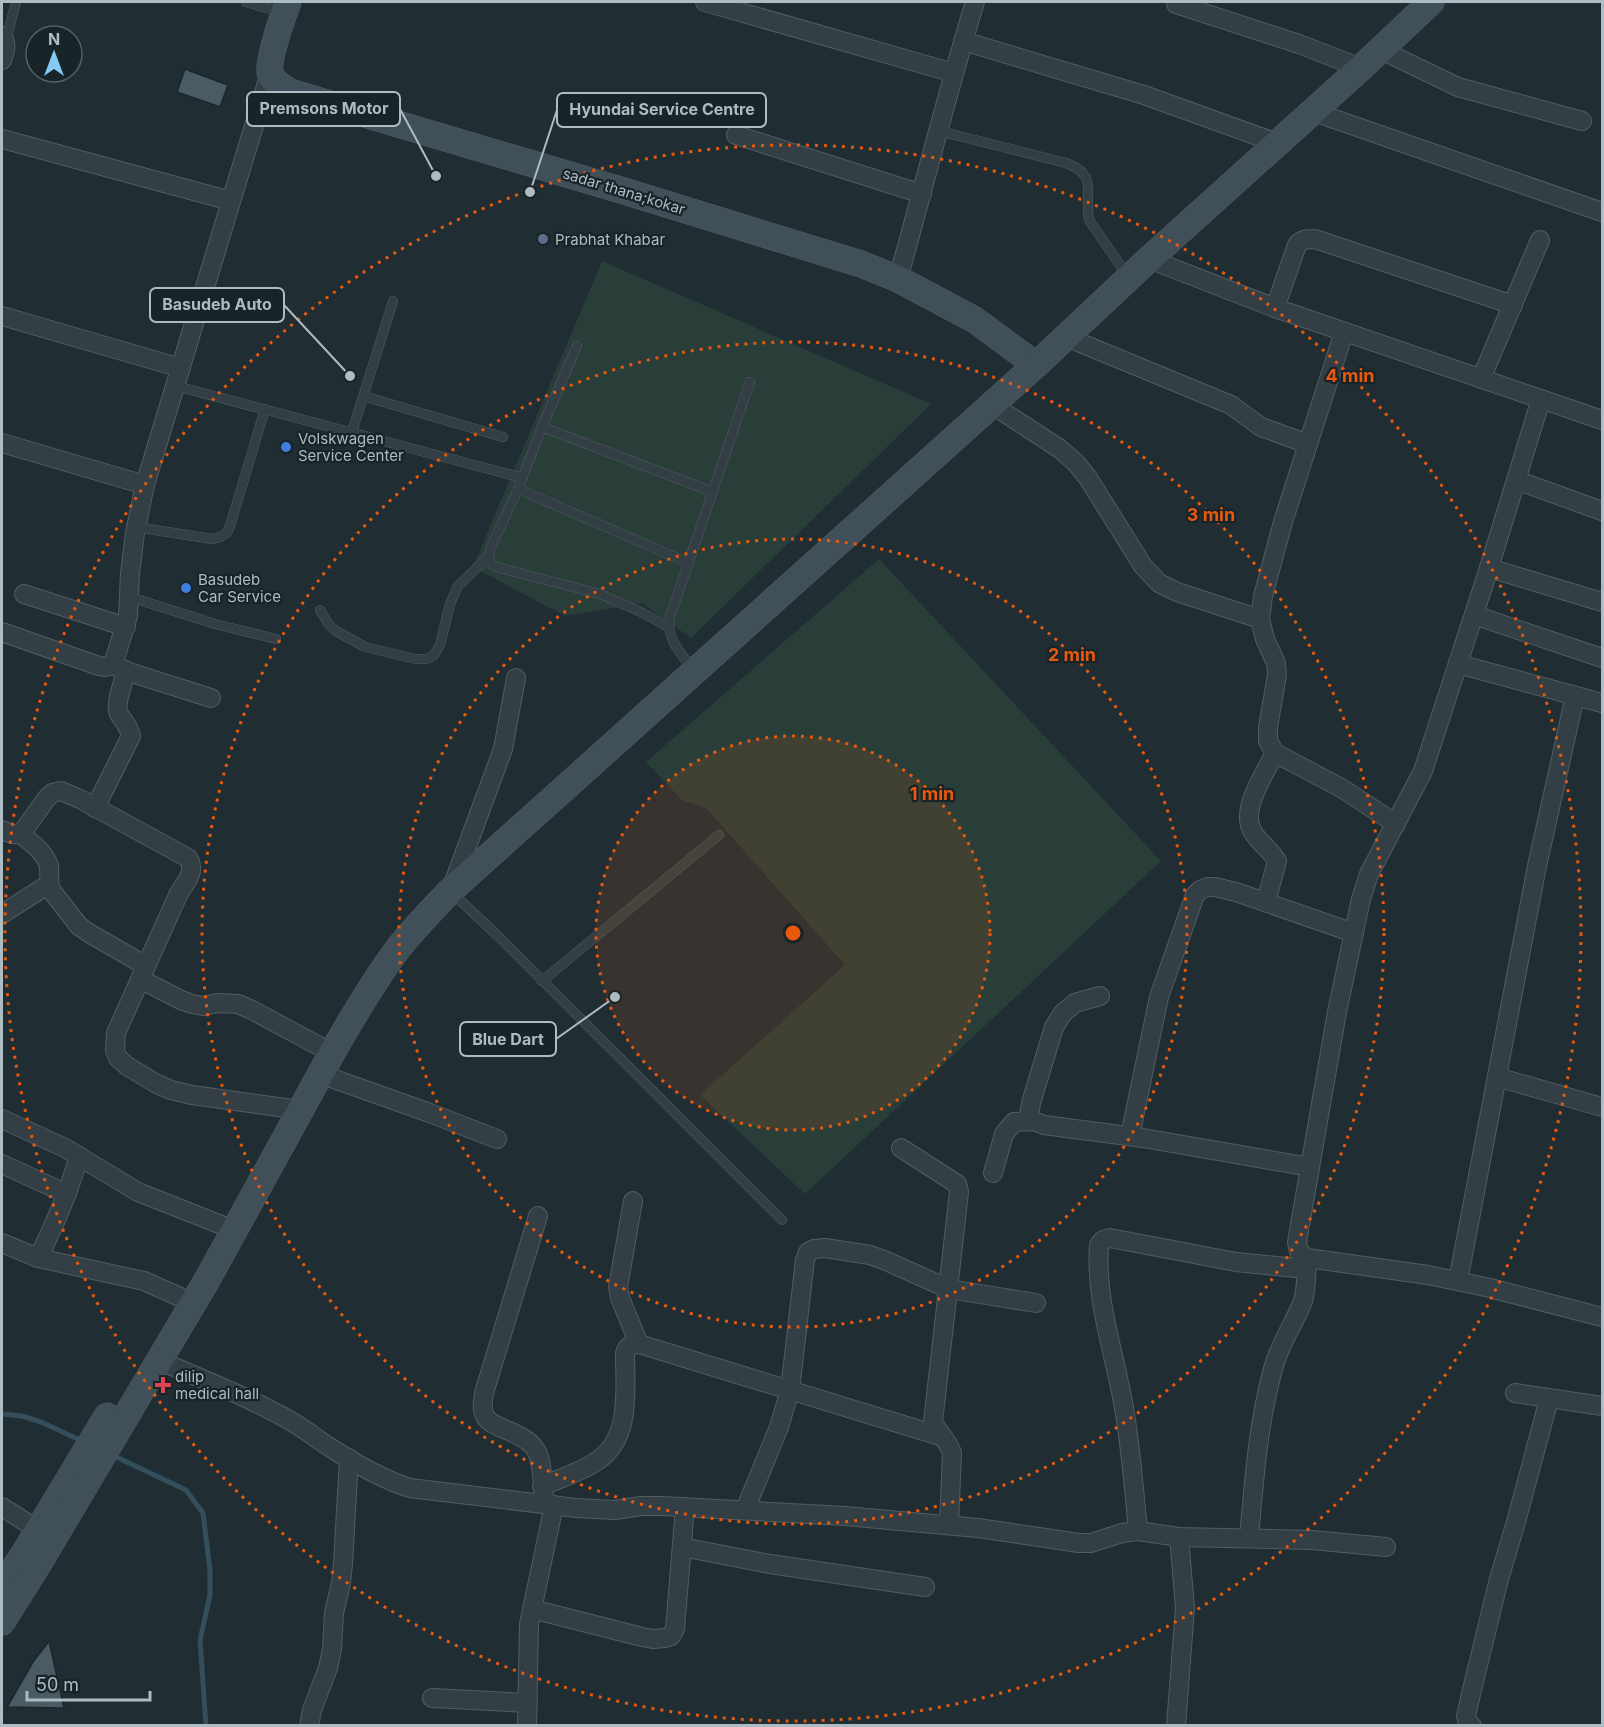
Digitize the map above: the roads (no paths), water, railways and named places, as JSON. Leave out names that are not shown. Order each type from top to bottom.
[{"type":"main road","points":[[2,1622],[255,1182],[280,1147],[326,1063],[375,981],[398,949],[450,891],[1066,337],[1149,259],[1314,112],[1431,2]]},
{"type":"main road","points":[[270,73],[273,51],[286,7]]},
{"type":"main road","name":"sadar thana;kokar","points":[[270,73],[278,85],[290,92],[624,190],[861,264],[898,279],[975,320],[1036,364]]},
{"type":"main road","points":[[2,1633],[25,1599],[180,1297],[261,1162],[280,1147]]},
{"type":"main road","points":[[2,1587],[38,1530],[165,1363],[274,1171],[280,1147]]},
{"type":"main road","points":[[2,1604],[101,1450]]},
{"type":"street","points":[[705,2],[954,73]]},
{"type":"street","points":[[898,279],[975,2]]},
{"type":"street","points":[[1176,4],[1299,44],[1361,68]]},
{"type":"street","points":[[2,60],[6,48],[4,39]]},
{"type":"street","points":[[963,41],[1144,95],[1277,143]]},
{"type":"street","points":[[1381,50],[1458,87],[1582,121]]},
{"type":"street","points":[[95,808],[131,736],[130,729],[117,712],[117,704],[136,527],[146,485],[270,73]]},
{"type":"street","points":[[1314,112],[1602,212]]},
{"type":"street","points":[[736,135],[922,194]]},
{"type":"street","points":[[2,139],[231,201]]},
{"type":"street","points":[[1275,308],[1297,245],[1305,239],[1315,239],[1513,304]]},
{"type":"street","points":[[1482,379],[1540,240]]},
{"type":"street","points":[[1149,259],[1275,308],[1602,420]]},
{"type":"street","points":[[2,316],[181,368]]},
{"type":"street","points":[[1344,332],[1280,533],[1263,596],[1260,619],[1265,639],[1276,663],[1277,675],[1268,727],[1268,741],[1275,753],[1343,789],[1396,824]]},
{"type":"street","points":[[1066,337],[1231,405],[1261,427],[1308,444]]},
{"type":"street","points":[[1249,1538],[1258,1446],[1269,1382],[1286,1335],[1304,1299],[1306,1264],[1299,1252],[1297,1242],[1337,1012],[1361,899],[1369,874],[1423,771],[1541,399]]},
{"type":"street","points":[[991,404],[1060,449],[1076,463],[1088,478],[1143,566],[1159,583],[1177,592],[1260,619]]},
{"type":"street","points":[[2,442],[146,485]]},
{"type":"street","points":[[1516,480],[1602,511]]},
{"type":"street","points":[[1489,568],[1602,602]]},
{"type":"street","points":[[24,594],[126,627]]},
{"type":"street","points":[[1474,615],[1602,658]]},
{"type":"street","points":[[2,632],[99,666],[120,668],[211,698]]},
{"type":"street","points":[[1458,664],[1602,703]]},
{"type":"street","points":[[450,891],[503,749],[516,678]]},
{"type":"street","points":[[1458,1281],[1537,866],[1575,696]]},
{"type":"street","points":[[1266,902],[1277,861],[1273,853],[1252,831],[1249,806],[1275,753]]},
{"type":"street","points":[[21,834],[46,798],[61,790],[188,858],[192,864],[192,871],[179,893],[116,1033],[114,1040],[118,1058],[127,1066],[171,1090],[300,1110]]},
{"type":"street","points":[[2,830],[12,834],[21,834],[45,857],[49,867],[51,890],[79,926],[181,1000],[203,1006],[238,1004],[252,1010],[326,1063],[427,1112],[497,1139]]},
{"type":"street","points":[[2,914],[49,884]]},
{"type":"street","points":[[1130,1136],[1159,997],[1195,895],[1200,890],[1215,887],[1236,892],[1354,933]]},
{"type":"street","points":[[1100,996],[1075,1004],[1063,1013],[1054,1027],[1031,1103],[1029,1116],[1034,1121],[1044,1125],[1130,1136],[1310,1167]]},
{"type":"street","points":[[1497,1077],[1602,1107]]},
{"type":"street","points":[[2,1119],[65,1148],[138,1192],[224,1226]]},
{"type":"street","points":[[993,1173],[1004,1134],[1014,1122],[1034,1121]]},
{"type":"street","points":[[902,1148],[957,1184],[959,1192],[933,1422],[949,1443],[952,1453],[949,1525]]},
{"type":"street","points":[[38,1258],[58,1218],[79,1156]]},
{"type":"street","points":[[2,1164],[67,1194]]},
{"type":"street","points":[[633,1201],[618,1287],[620,1298],[639,1344]]},
{"type":"street","points":[[527,1725],[529,1624],[549,1505],[542,1486],[537,1452],[530,1442],[521,1436],[488,1422],[482,1406],[538,1216]]},
{"type":"street","points":[[1138,1531],[1125,1408],[1107,1334],[1100,1286],[1098,1255],[1099,1245],[1103,1240],[1110,1238],[1236,1262],[1306,1264],[1428,1275],[1602,1317]]},
{"type":"street","points":[[2,1243],[38,1258],[144,1281],[180,1297]]},
{"type":"street","points":[[745,1510],[779,1427],[790,1390],[805,1260],[808,1252],[825,1248],[870,1256],[949,1289],[1036,1304]]},
{"type":"street","points":[[542,1486],[599,1460],[615,1443],[625,1407],[625,1353],[626,1348],[631,1344],[639,1344],[943,1437]]},
{"type":"street","points":[[165,1363],[257,1403],[393,1483],[410,1488],[549,1505],[615,1510],[641,1506],[685,1507],[845,1516],[978,1528],[1079,1544],[1091,1544],[1122,1533],[1138,1531],[1179,1537],[1312,1540],[1386,1547]]},
{"type":"street","points":[[1515,1393],[1602,1406]]},
{"type":"street","points":[[1472,1725],[1468,1723],[1466,1716],[1471,1694],[1499,1579],[1549,1399]]},
{"type":"street","points":[[309,1725],[333,1649],[334,1613],[343,1564],[349,1458]]},
{"type":"street","points":[[532,1610],[642,1637],[654,1639],[671,1636],[675,1629],[685,1507]]},
{"type":"street","points":[[2,1508],[38,1530]]},
{"type":"street","points":[[1176,1725],[1185,1608],[1179,1537]]},
{"type":"street","points":[[682,1547],[770,1564],[925,1587]]},
{"type":"street","points":[[432,1698],[528,1703]]},
{"type":"lane","points":[[4,39],[16,2]]},
{"type":"lane","points":[[246,2],[286,7]]},
{"type":"lane","points":[[939,130],[1066,163],[1082,170],[1088,188],[1089,220],[1129,278]]},
{"type":"lane","points":[[352,432],[393,301]]},
{"type":"lane","points":[[577,346],[523,478],[490,549],[489,561],[494,566],[600,594],[668,627]]},
{"type":"lane","points":[[695,671],[676,648],[668,627],[750,382]]},
{"type":"lane","points":[[176,386],[523,478]]},
{"type":"lane","points":[[363,396],[503,436]]},
{"type":"lane","points":[[136,527],[212,539],[227,533],[265,409]]},
{"type":"lane","points":[[542,427],[713,492]]},
{"type":"lane","points":[[518,489],[689,562]]},
{"type":"lane","points":[[320,610],[329,625],[336,631],[365,646],[416,659],[427,659],[434,655],[440,645],[450,604],[458,586],[489,556]]},
{"type":"lane","points":[[130,597],[215,624],[276,639]]},
{"type":"lane","points":[[542,981],[719,836]]},
{"type":"lane","points":[[450,891],[782,1220]]},
{"type":"waterway","points":[[2,1414],[22,1416],[41,1422],[84,1442]]},
{"type":"waterway","points":[[112,1455],[186,1490],[203,1513],[210,1571],[210,1595],[200,1640],[206,1726]]},
{"type":"place","name":"Premsons Motor","points":[[436,176]]},
{"type":"place","name":"Hyundai Service Centre","points":[[530,192]]},
{"type":"place","name":"Prabhat Khabar","points":[[543,239]]},
{"type":"place","name":"Basudeb Auto","points":[[350,376]]},
{"type":"place","name":"Volskwagen Service Center","points":[[286,447]]},
{"type":"place","name":"Basudeb Car Service","points":[[186,588]]},
{"type":"place","name":"Blue Dart","points":[[615,997]]},
{"type":"place","name":"dilip medical hall","points":[[163,1385]]}]
